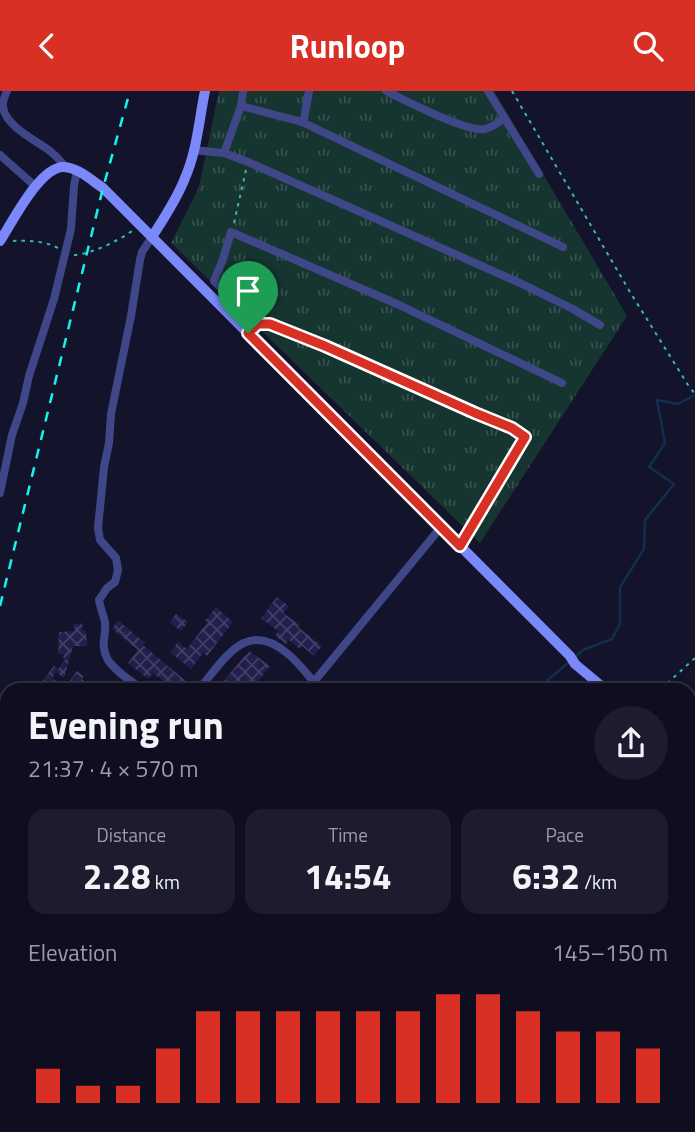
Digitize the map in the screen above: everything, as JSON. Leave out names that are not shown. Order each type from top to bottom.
[{"type":"street","points":[[7,91],[2,103],[4,111],[19,129],[57,156],[65,167]]},
{"type":"street","points":[[134,683],[108,660],[103,646],[105,626],[99,600],[102,593],[115,582],[118,570],[116,558],[100,540],[98,528],[104,467],[139,260],[187,176],[205,91]]},
{"type":"street","points":[[224,153],[241,106],[243,91]]},
{"type":"street","points":[[302,122],[309,91]]},
{"type":"street","points":[[386,91],[465,127],[485,129],[504,118]]},
{"type":"street","points":[[488,91],[539,174]]},
{"type":"street","points":[[241,106],[302,122],[563,247]]},
{"type":"street","points":[[193,150],[224,153],[248,162],[520,283],[600,325]]},
{"type":"street","points":[[0,155],[35,186]]},
{"type":"street","points":[[0,241],[35,186],[56,168],[65,167],[78,171],[103,188],[573,660],[599,683]]},
{"type":"street","points":[[0,493],[12,435],[54,299],[71,229],[74,186],[78,171]]},
{"type":"street","points":[[258,324],[214,281],[232,232],[397,304],[562,383]]},
{"type":"street","points":[[248,333],[258,324],[270,324],[512,428],[525,437],[460,546]]},
{"type":"street","points":[[313,683],[441,527]]},
{"type":"street","points":[[204,683],[228,655],[251,639],[264,640],[290,655],[309,683]]},
{"type":"path","points":[[512,91],[630,292],[695,394]]},
{"type":"path","points":[[232,232],[248,162]]},
{"type":"path","points":[[667,683],[695,658]]},
{"type":"green space","points":[[219,91],[494,91],[627,316],[480,543],[171,243],[199,187]]},
{"type":"building","points":[[277,597],[289,606],[283,613],[322,646],[314,656],[289,640],[286,644],[275,636],[278,631],[261,618]]},
{"type":"building","points":[[216,607],[233,622],[207,656],[203,653],[191,669],[170,652],[178,642],[187,649]]},
{"type":"building","points":[[176,614],[188,622],[181,631],[170,623]]},
{"type":"building","points":[[118,620],[188,683],[166,683],[153,673],[148,679],[128,663],[138,650],[112,629]]},
{"type":"building","points":[[82,623],[83,631],[86,631],[87,646],[73,646],[64,678],[56,672],[52,678],[56,681],[55,683],[41,683],[54,666],[58,669],[66,658],[58,653],[59,632],[75,631],[74,624]]},
{"type":"building","points":[[249,651],[270,666],[257,683],[222,683]]},
{"type":"building","points":[[77,671],[84,676],[82,679],[87,683],[70,683]]},
{"type":"waterway","points":[[574,658],[583,650],[612,639],[620,624],[620,587],[644,549],[645,520],[674,484],[649,467],[665,443],[657,400],[678,404],[695,395]]},
{"type":"waterway","points":[[544,683],[569,662]]},
{"type":"railway","points":[[0,606],[103,188],[130,91]]},
{"type":"route","points":[[258,324],[270,324],[512,428],[525,437],[460,546],[248,333],[258,324]]}]
